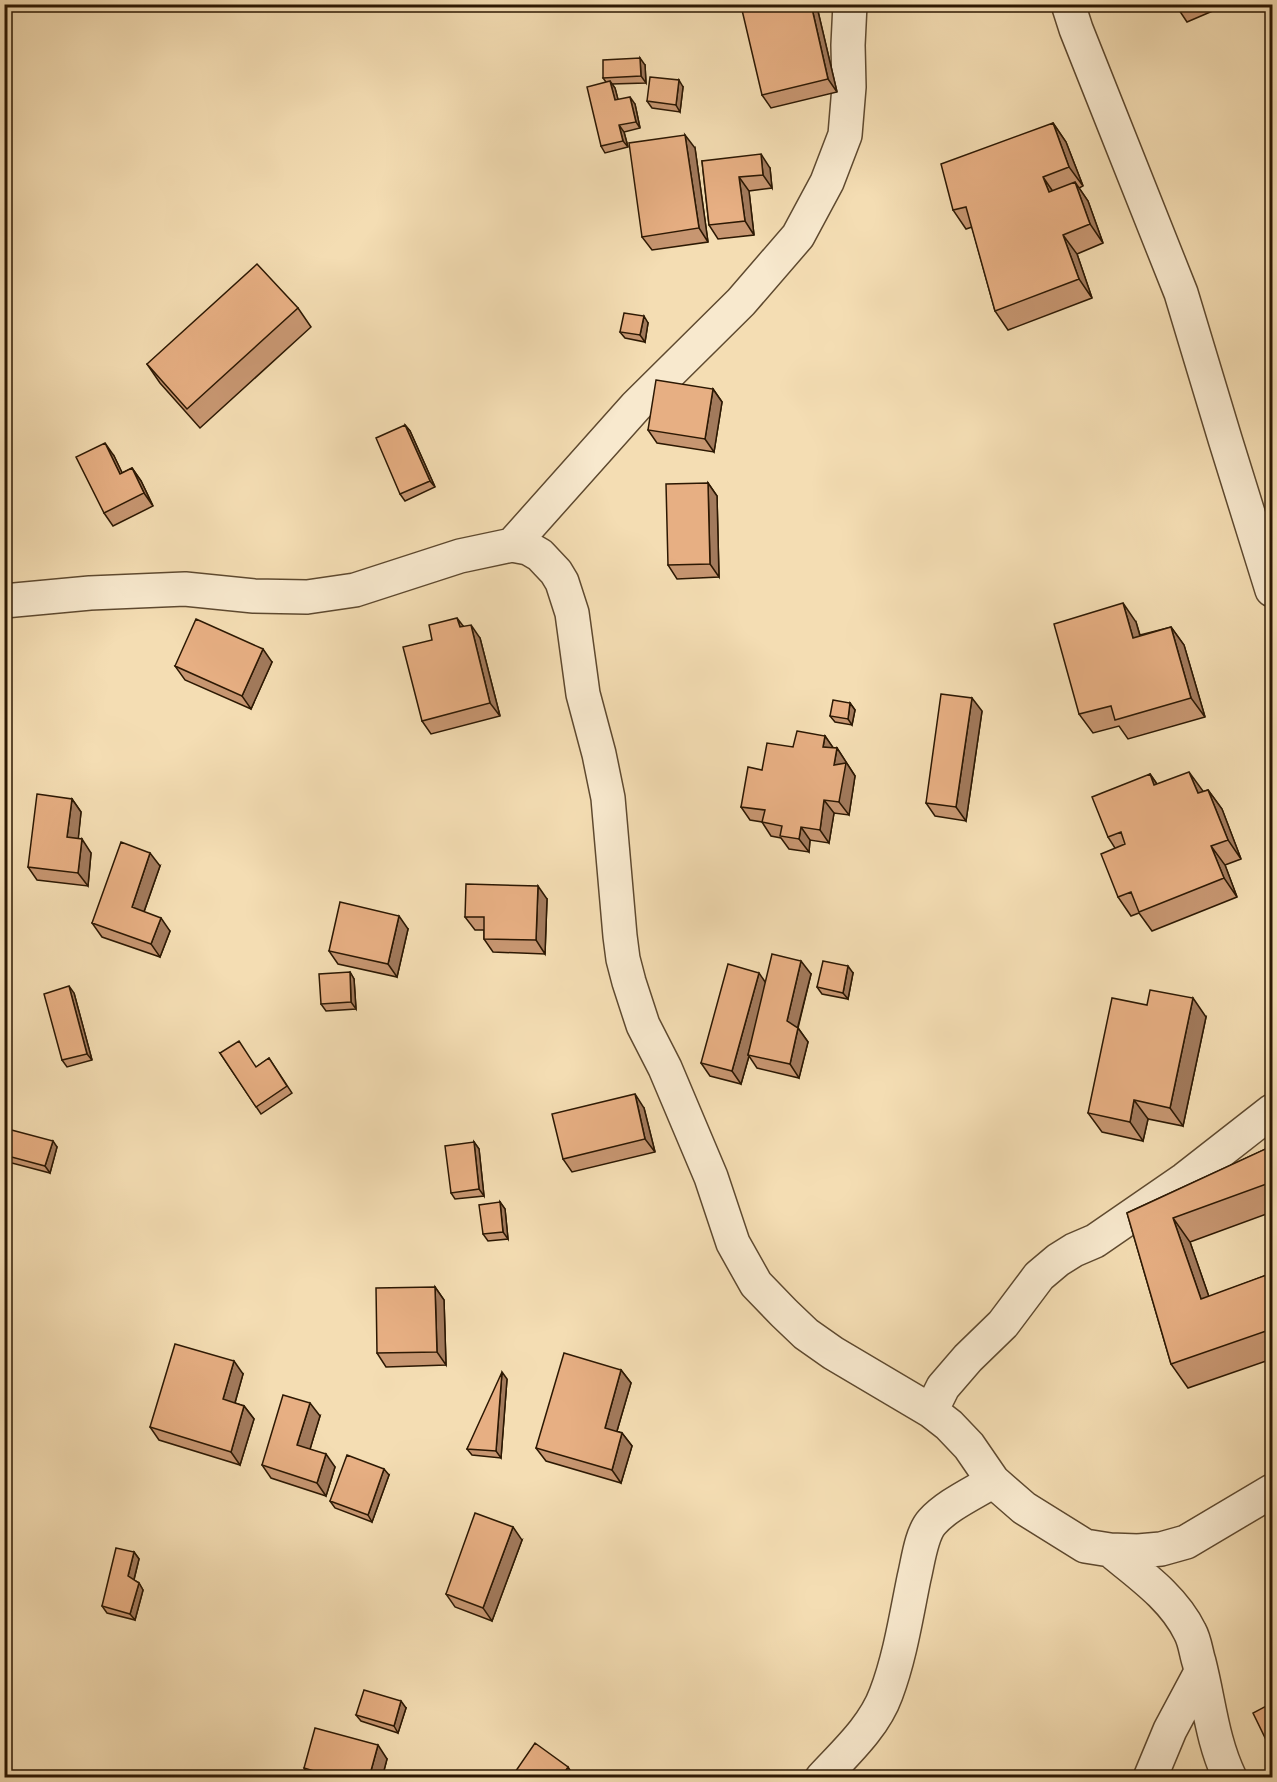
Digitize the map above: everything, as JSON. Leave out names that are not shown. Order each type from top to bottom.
[{"type":"street","points":[[512,545],[636,406],[741,302],[798,236],[827,182],[845,135],[849,87],[850,4]]},
{"type":"street","points":[[1068,4],[1181,293],[1272,590]]},
{"type":"street","points":[[4,602],[90,593],[185,589],[254,596],[307,597],[355,590],[460,556],[512,545],[528,548],[540,555],[556,572],[568,596],[572,613],[583,694],[608,798],[620,936],[629,982],[643,1025],[665,1068],[711,1177],[733,1244],[756,1284],[806,1334],[832,1353],[931,1411],[949,1425],[969,1446],[993,1481],[1024,1509],[1085,1546],[1138,1551],[1161,1549],[1186,1542],[1272,1491]]},
{"type":"street","points":[[931,1411],[943,1388],[968,1358],[1004,1324],[1039,1276],[1058,1260],[1095,1241],[1185,1179],[1272,1111]]},
{"type":"street","points":[[822,1778],[872,1721],[885,1696],[895,1665],[920,1550],[930,1524],[942,1512],[993,1481]]},
{"type":"street","points":[[1110,1550],[1161,1593],[1191,1633],[1217,1745],[1230,1778]]},
{"type":"street","points":[[1150,1778],[1170,1730],[1201,1672]]},
{"type":"building","points":[[764,4],[811,4],[828,79],[762,95],[742,10]]},
{"type":"building","points":[[640,58],[641,76],[603,78],[603,60]]},
{"type":"building","points":[[650,77],[679,80],[676,105],[647,101]]},
{"type":"building","points":[[610,81],[615,100],[630,97],[636,122],[619,125],[623,141],[601,146],[587,87]]},
{"type":"building","points":[[1053,123],[1069,167],[1043,177],[1049,192],[1075,182],[1090,224],[1063,235],[1079,279],[995,311],[966,207],[953,210],[941,164]]},
{"type":"building","points":[[685,135],[699,228],[642,237],[629,143]]},
{"type":"building","points":[[761,154],[763,175],[739,177],[745,221],[709,225],[702,161]]},
{"type":"building","points":[[257,264],[298,308],[187,409],[147,364]]},
{"type":"building","points":[[1272,289],[1272,308],[1266,292]]},
{"type":"building","points":[[624,313],[644,316],[640,335],[620,332]]},
{"type":"building","points":[[656,380],[713,389],[705,439],[648,430]]},
{"type":"building","points":[[405,425],[430,481],[400,494],[376,438]]},
{"type":"building","points":[[105,443],[120,474],[132,468],[144,493],[104,513],[76,457]]},
{"type":"building","points":[[708,483],[710,564],[668,565],[666,484]]},
{"type":"building","points":[[1123,603],[1133,638],[1171,627],[1191,698],[1115,720],[1111,706],[1079,714],[1054,624]]},
{"type":"building","points":[[457,618],[460,627],[471,625],[490,703],[422,721],[403,647],[432,640],[429,625]]},
{"type":"building","points":[[196,619],[263,649],[242,696],[175,666]]},
{"type":"building","points":[[941,694],[972,698],[956,807],[926,803]]},
{"type":"building","points":[[833,700],[850,703],[848,719],[830,716]]},
{"type":"building","points":[[797,731],[825,736],[823,747],[837,748],[834,765],[846,763],[839,802],[824,800],[820,830],[801,827],[799,839],[780,836],[782,826],[762,822],[765,810],[741,807],[748,767],[762,770],[767,743],[793,747]]},
{"type":"building","points":[[1189,772],[1198,793],[1208,790],[1228,840],[1211,846],[1224,878],[1139,912],[1131,892],[1118,897],[1101,854],[1125,844],[1121,832],[1108,837],[1092,797],[1150,774],[1154,785]]},
{"type":"building","points":[[37,794],[72,799],[67,837],[82,839],[78,873],[28,867]]},
{"type":"building","points":[[121,842],[150,853],[132,907],[161,918],[151,944],[92,923]]},
{"type":"building","points":[[466,884],[538,886],[536,940],[484,939],[484,917],[465,917]]},
{"type":"building","points":[[340,902],[399,916],[388,964],[329,951]]},
{"type":"building","points":[[772,954],[801,961],[787,1021],[798,1028],[790,1064],[748,1055]]},
{"type":"building","points":[[823,961],[848,966],[843,993],[817,987]]},
{"type":"building","points":[[728,964],[759,973],[732,1071],[701,1063]]},
{"type":"building","points":[[350,972],[351,1002],[321,1004],[319,974]]},
{"type":"building","points":[[69,986],[87,1054],[62,1060],[44,994]]},
{"type":"building","points":[[1150,990],[1193,998],[1170,1108],[1134,1100],[1130,1122],[1088,1113],[1112,998],[1147,1005]]},
{"type":"building","points":[[239,1041],[256,1067],[269,1058],[287,1086],[256,1107],[220,1053]]},
{"type":"building","points":[[635,1094],[645,1139],[563,1159],[552,1114]]},
{"type":"building","points":[[4,1128],[53,1141],[45,1166],[4,1155]]},
{"type":"building","points":[[474,1142],[479,1189],[451,1193],[445,1146]]},
{"type":"building","points":[[1272,1146],[1272,1182],[1173,1218],[1201,1299],[1272,1273],[1272,1329],[1171,1364],[1127,1213]]},
{"type":"building","points":[[500,1202],[503,1232],[483,1234],[479,1205]]},
{"type":"building","points":[[435,1287],[437,1352],[377,1353],[376,1288]]},
{"type":"building","points":[[175,1344],[234,1361],[223,1399],[244,1406],[231,1452],[150,1427]]},
{"type":"building","points":[[564,1353],[621,1370],[605,1428],[622,1433],[612,1470],[536,1448]]},
{"type":"building","points":[[502,1372],[496,1451],[467,1449]]},
{"type":"building","points":[[283,1395],[310,1403],[297,1445],[326,1454],[317,1483],[262,1465]]},
{"type":"building","points":[[347,1455],[384,1469],[368,1515],[330,1501]]},
{"type":"building","points":[[475,1513],[513,1527],[483,1608],[446,1594]]},
{"type":"building","points":[[116,1548],[134,1552],[128,1576],[139,1583],[130,1614],[102,1606]]},
{"type":"building","points":[[364,1690],[401,1701],[394,1726],[356,1715]]},
{"type":"building","points":[[1272,1703],[1272,1750],[1271,1750],[1253,1713]]},
{"type":"building","points":[[315,1728],[378,1745],[369,1778],[337,1778],[304,1768]]},
{"type":"building","points":[[535,1743],[568,1767],[561,1778],[511,1778]]}]
